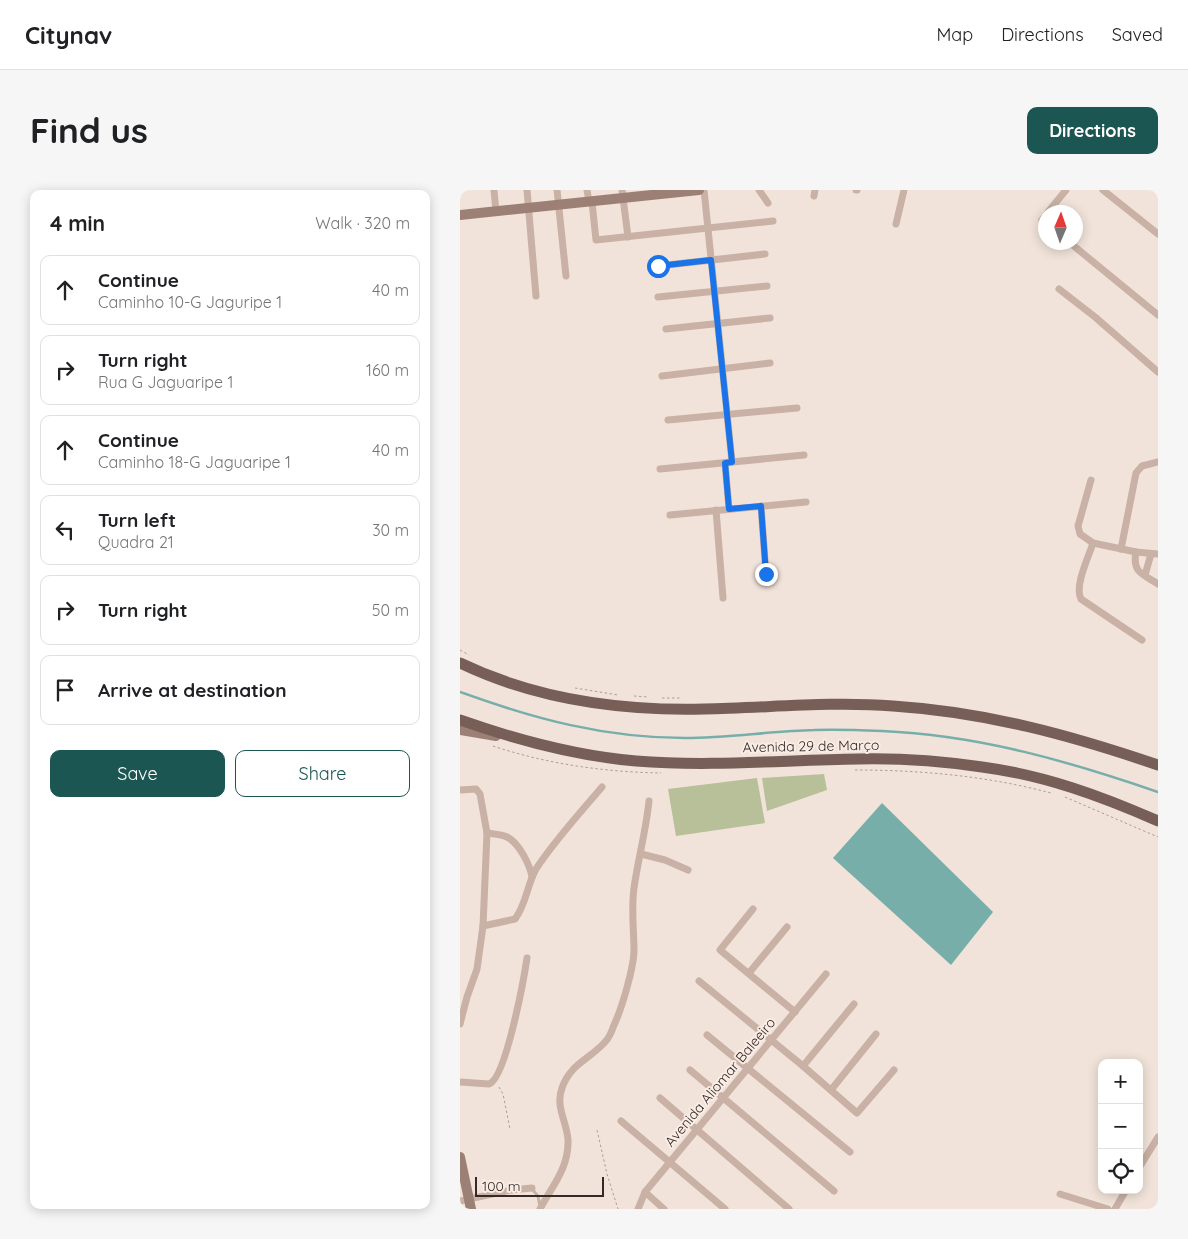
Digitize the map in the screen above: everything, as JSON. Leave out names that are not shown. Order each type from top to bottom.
[{"type":"main road","points":[[460,215],[590,202],[623,194],[693,190]]},
{"type":"main road","points":[[460,663],[490,676],[532,690],[619,706],[703,709],[854,704],[963,713],[1062,734],[1158,765]]},
{"type":"main road","name":"Avenida 29 de Março","points":[[460,720],[519,739],[580,753],[636,761],[693,763],[888,759],[983,767],[1050,780],[1158,821]]},
{"type":"main road","points":[[460,730],[519,739]]},
{"type":"main road","points":[[460,1157],[467,1203]]},
{"type":"street","points":[[494,190],[496,212]]},
{"type":"street","points":[[527,190],[536,296]]},
{"type":"street","points":[[557,190],[566,276]]},
{"type":"street","points":[[587,190],[596,240],[773,221]]},
{"type":"street","points":[[704,190],[728,415],[729,509]]},
{"type":"street","points":[[760,190],[768,204]]},
{"type":"street","points":[[896,224],[904,190]]},
{"type":"street","points":[[1054,205],[1066,190]]},
{"type":"street","points":[[1103,190],[1158,234]]},
{"type":"street","points":[[623,194],[628,237]]},
{"type":"street","points":[[1079,250],[1158,315]]},
{"type":"street","points":[[658,266],[765,254]]},
{"type":"street","points":[[658,297],[766,286]]},
{"type":"street","points":[[1059,289],[1095,317],[1158,372]]},
{"type":"street","points":[[666,329],[770,318]]},
{"type":"street","points":[[662,376],[770,364]]},
{"type":"street","points":[[668,420],[797,408]]},
{"type":"street","points":[[660,469],[804,455]]},
{"type":"street","points":[[1121,549],[1136,473],[1142,466],[1158,462]]},
{"type":"street","points":[[1091,480],[1078,526],[1080,534],[1093,543],[1154,554],[1145,575]]},
{"type":"street","points":[[670,515],[806,502]]},
{"type":"street","points":[[761,506],[766,574]]},
{"type":"street","points":[[716,510],[723,598]]},
{"type":"street","points":[[1093,543],[1079,583],[1081,599],[1142,640]]},
{"type":"street","points":[[1136,552],[1134,564],[1136,569],[1158,584]]},
{"type":"street","points":[[483,926],[515,919],[521,910],[532,877],[546,855],[602,787]]},
{"type":"street","points":[[460,790],[476,789],[480,794],[487,833],[483,926],[476,969],[463,997],[460,1024]]},
{"type":"street","points":[[540,1208],[561,1174],[567,1154],[566,1128],[559,1104],[565,1080],[575,1066],[606,1042],[614,1025],[626,988],[634,954],[634,887],[649,802]]},
{"type":"street","points":[[487,833],[507,837],[513,842],[530,866],[532,877]]},
{"type":"street","points":[[641,854],[665,860],[688,870]]},
{"type":"street","points":[[753,909],[720,950],[795,1012]]},
{"type":"street","points":[[749,973],[787,927]]},
{"type":"street","points":[[460,1082],[489,1084],[494,1080],[502,1062],[516,1016],[527,958]]},
{"type":"street","name":"Avenida Aliomar Baleeiro","points":[[638,1209],[645,1192],[826,974]]},
{"type":"street","points":[[698,981],[857,1113],[894,1070]]},
{"type":"street","points":[[802,1066],[854,1004]]},
{"type":"street","points":[[831,1090],[876,1034]]},
{"type":"street","points":[[707,1035],[850,1152]]},
{"type":"street","points":[[690,1070],[834,1191]]},
{"type":"street","points":[[660,1098],[789,1209]]},
{"type":"street","points":[[622,1121],[725,1209]]},
{"type":"street","points":[[1143,1161],[1158,1137]]},
{"type":"street","points":[[467,1203],[511,1190],[532,1188]]},
{"type":"street","points":[[645,1192],[664,1209]]},
{"type":"street","points":[[1060,1194],[1108,1209]]},
{"type":"street","points":[[1115,1209],[1124,1194]]},
{"type":"lane","points":[[532,1188],[538,1196],[540,1208]]},
{"type":"path","points":[[487,744],[565,764],[600,770],[662,773]]},
{"type":"path","points":[[852,770],[904,771],[970,777],[998,781],[1056,794]]},
{"type":"path","points":[[1063,796],[1158,837]]},
{"type":"path","points":[[494,1080],[503,1094],[510,1129]]},
{"type":"path","points":[[597,1130],[607,1174],[618,1209]]},
{"type":"green space","points":[[824,774],[827,790],[767,811],[762,778]]},
{"type":"green space","points":[[757,778],[765,823],[676,836],[668,789]]},
{"type":"water","points":[[882,803],[993,912],[951,965],[833,858]]},
{"type":"waterway","points":[[460,692],[543,718],[598,731],[627,735],[701,738],[839,730],[918,733],[953,738],[1022,751],[1158,792]]},
{"type":"route","points":[[658,266],[711,260],[732,462],[725,463],[729,509],[761,506],[766,574]]}]
